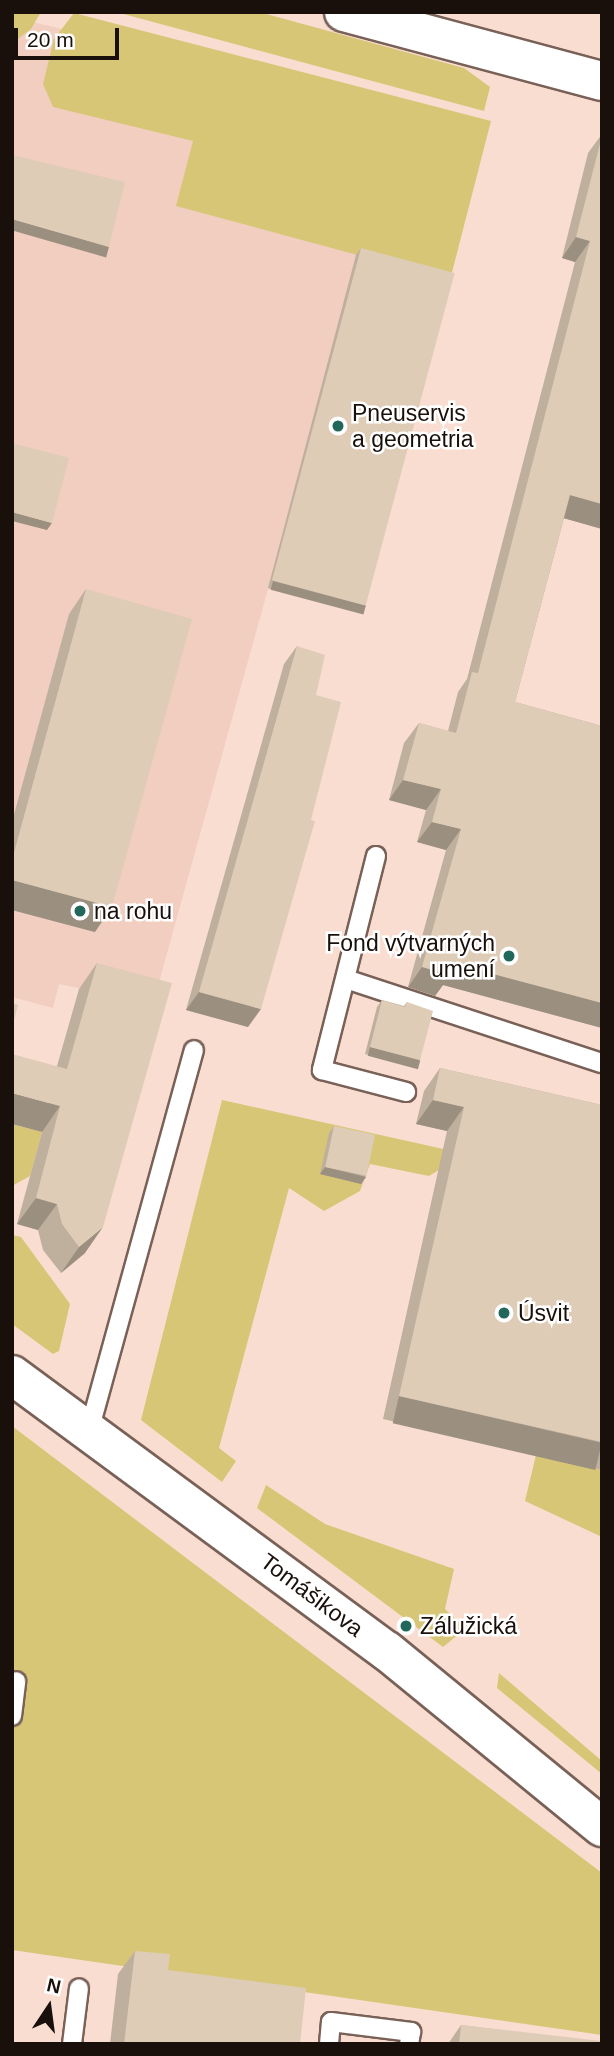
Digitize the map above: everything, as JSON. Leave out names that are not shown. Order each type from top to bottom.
[{"type":"main road","points":[[344,12],[602,81]]},
{"type":"main road","name":"Tomášikova","points":[[12,1374],[387,1651],[602,1827]]},
{"type":"lane","points":[[376,856],[322,1070],[406,1091]]},
{"type":"lane","points":[[346,979],[602,1063]]},
{"type":"lane","points":[[89,1431],[194,1051]]},
{"type":"lane","points":[[12,1716],[16,1681]]},
{"type":"lane","points":[[72,2044],[79,1988]]},
{"type":"lane","points":[[329,2044],[331,2022],[411,2032],[409,2044]]},
{"type":"shaded area","points":[[12,12],[41,12],[31,29],[15,41]]},
{"type":"shaded area","points":[[116,12],[259,12],[464,68],[490,87],[484,111]]},
{"type":"shaded area","points":[[74,13],[491,121],[450,280],[176,206],[193,141],[53,107],[43,84],[54,39]]},
{"type":"shaded area","points":[[12,17],[62,29],[450,280],[361,613],[268,589],[153,1004],[59,984],[53,1008],[12,997]]},
{"type":"shaded area","points":[[222,1100],[602,1184],[439,1170],[429,1176],[370,1164],[360,1191],[324,1211],[289,1188],[219,1448],[236,1461],[222,1482],[141,1420]]},
{"type":"shaded area","points":[[12,1124],[42,1132],[30,1176],[12,1186]]},
{"type":"shaded area","points":[[12,1235],[21,1237],[70,1304],[59,1351],[53,1354],[12,1324]]},
{"type":"shaded area","points":[[12,1426],[602,1873],[602,2035],[12,1950]]},
{"type":"shaded area","points":[[536,1455],[602,1470],[602,1537],[525,1501]]},
{"type":"shaded area","points":[[266,1485],[325,1524],[454,1569],[445,1609],[465,1629],[443,1647],[257,1508]]},
{"type":"shaded area","points":[[499,1673],[602,1761],[602,1774],[497,1688]]},
{"type":"building","points":[[602,136],[602,504],[570,495],[515,702],[602,726],[602,1003],[452,963],[449,975],[422,967],[461,829],[432,822],[441,789],[403,780],[419,723],[456,733],[472,672],[478,673],[590,241],[576,237]]},
{"type":"building","points":[[12,155],[125,182],[109,247],[12,219]]},
{"type":"building","points":[[361,248],[455,273],[366,605],[272,580]]},
{"type":"building","points":[[12,443],[69,458],[52,523],[12,512]]},
{"type":"building","points":[[86,589],[192,619],[112,907],[12,880],[12,860]]},
{"type":"building","points":[[297,646],[325,655],[316,695],[341,702],[311,820],[315,821],[261,1009],[199,992]]},
{"type":"building","points":[[97,963],[172,983],[103,1227],[79,1247],[62,1224],[57,1204],[36,1198],[60,1106],[12,1093],[12,1054],[67,1069]]},
{"type":"building","points":[[382,1000],[405,1007],[407,1002],[433,1011],[420,1060],[370,1047]]},
{"type":"building","points":[[12,1003],[18,1005],[12,1028]]},
{"type":"building","name":"Úsvit","points":[[440,1068],[602,1105],[602,1442],[399,1396],[464,1107],[433,1100]]},
{"type":"building","points":[[334,1126],[375,1135],[366,1176],[325,1167]]},
{"type":"building","points":[[135,1951],[170,1954],[168,1970],[306,1988],[300,2044],[124,2044]]},
{"type":"building","points":[[461,2025],[602,2041],[602,2044],[459,2044]]},
{"type":"place","name":"Pneuservis a geometria","points":[[338,426]]},
{"type":"place","name":"na rohu","points":[[80,911]]},
{"type":"place","name":"Fond výtvarných umení","points":[[509,956]]},
{"type":"place","name":"Úsvit","points":[[504,1313]]},
{"type":"place","name":"Zálužická","points":[[406,1626]]}]
